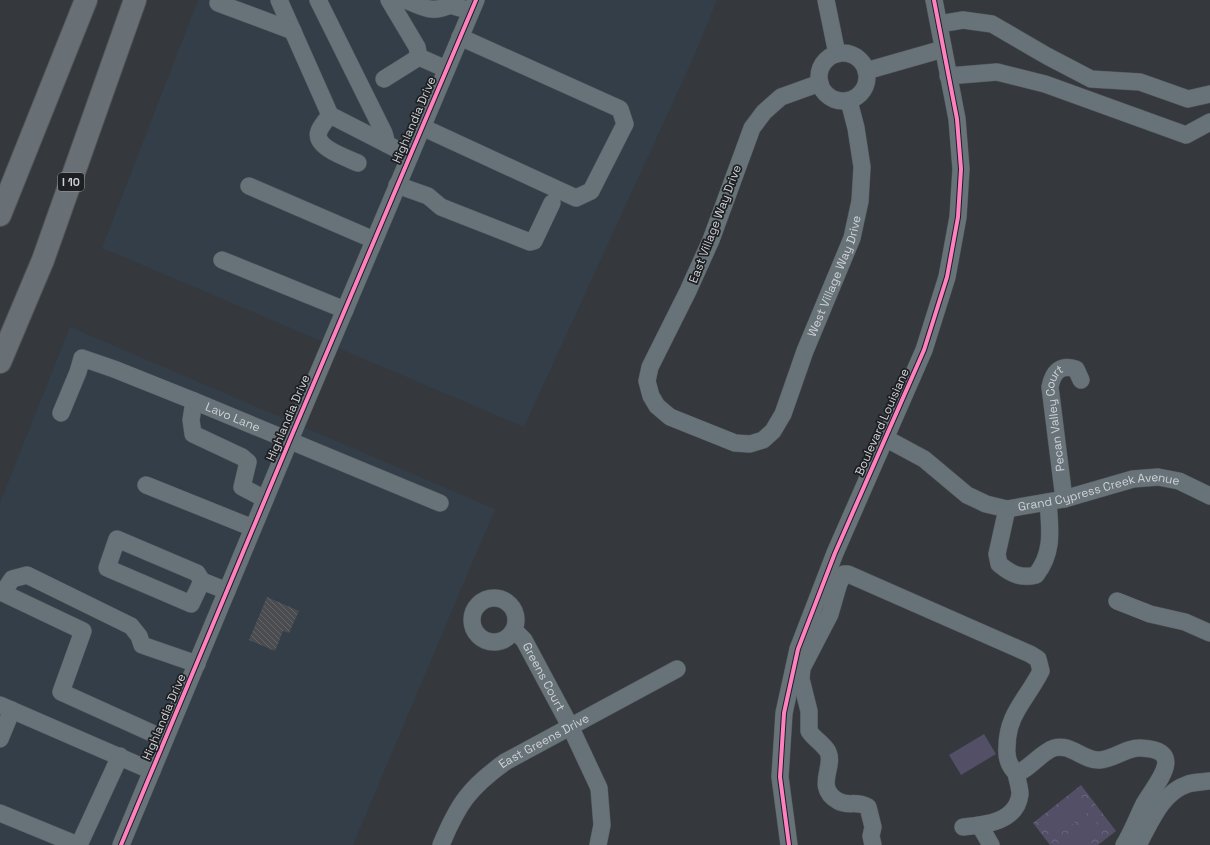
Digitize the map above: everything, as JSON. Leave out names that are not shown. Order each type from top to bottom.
[{"type":"highway","points":[[0,215],[86,0]]},
{"type":"highway","name":"I 10","points":[[0,362],[43,260],[135,0]]},
{"type":"street","points":[[279,0],[330,115],[410,156]]},
{"type":"street","points":[[318,0],[384,133],[387,144]]},
{"type":"street","points":[[389,0],[417,47],[419,57]]},
{"type":"street","points":[[405,0],[428,10],[439,10],[450,5],[473,6]]},
{"type":"street","points":[[826,0],[836,54]]},
{"type":"street","name":"Boulevard Louisiane","points":[[789,845],[780,777],[784,713],[798,649],[835,553],[924,350],[947,277],[956,224],[961,169],[957,119],[934,0]]},
{"type":"street","points":[[218,3],[293,31]]},
{"type":"street","name":"Highlandia Drive","points":[[122,845],[265,498],[473,6]]},
{"type":"street","points":[[939,24],[963,20],[992,24],[1055,61],[1091,79],[1140,82],[1188,99],[1210,94]]},
{"type":"street","points":[[422,127],[576,198],[591,190],[625,124],[620,109],[460,37]]},
{"type":"street","points":[[866,71],[943,49]]},
{"type":"street","points":[[844,53],[856,57],[861,61],[866,71],[867,78],[865,88],[860,95],[849,101],[842,101],[832,98],[826,93],[820,84],[820,76],[823,65],[827,60],[836,54],[844,53]]},
{"type":"street","points":[[419,57],[446,69]]},
{"type":"street","points":[[384,79],[419,57]]},
{"type":"street","points":[[1045,84],[1055,61]]},
{"type":"street","points":[[948,76],[997,72],[1045,84],[1186,135],[1210,122]]},
{"type":"street","name":"East Village Way Drive","points":[[763,440],[750,444],[735,443],[670,417],[657,406],[651,396],[647,381],[650,367],[688,291],[711,240],[752,128],[764,112],[781,97],[820,84]]},
{"type":"street","name":"West Village Way Drive","points":[[763,440],[773,431],[783,414],[805,351],[852,238],[860,201],[862,167],[856,128],[849,101]]},
{"type":"street","points":[[330,115],[319,131],[319,139],[326,148],[358,163]]},
{"type":"street","points":[[398,185],[428,196],[441,207],[530,242],[534,241],[552,203]]},
{"type":"street","points":[[249,186],[374,240]]},
{"type":"street","points":[[222,260],[345,310]]},
{"type":"street","name":"Lavo Lane","points":[[61,413],[78,372],[82,358],[114,369],[194,401],[289,442],[440,503]]},
{"type":"street","name":"Pecan Valley Court","points":[[1056,500],[1050,387],[1052,376],[1059,369],[1068,366],[1076,369],[1081,380]]},
{"type":"street","points":[[194,401],[191,420],[193,434],[242,457],[248,462],[242,487],[265,498]]},
{"type":"street","name":"Grand Cypress Creek Avenue","points":[[885,438],[924,459],[967,495],[986,504],[1007,509],[1056,500],[1133,479],[1158,477],[1178,481],[1210,496]]},
{"type":"street","points":[[146,486],[253,528]]},
{"type":"street","points":[[1007,509],[997,554],[999,564],[1010,573],[1026,578],[1036,575],[1045,564],[1056,500]]},
{"type":"street","points":[[202,581],[191,604],[106,568],[118,540],[197,572],[202,581],[227,591]]},
{"type":"street","points":[[873,845],[873,826],[868,807],[860,802],[849,804],[838,801],[828,792],[825,777],[829,758],[828,752],[809,731],[809,711],[801,679],[806,660],[830,614],[839,583],[844,574],[848,574],[1030,654],[1038,659],[1041,672],[1014,714],[1009,728],[1007,757],[1010,765],[1016,772],[1020,793],[1014,808],[1002,820],[980,826],[963,827]]},
{"type":"street","points":[[165,739],[61,692],[83,631],[3,593],[12,579],[27,575],[131,626],[139,636],[142,645],[197,664]]},
{"type":"street","points":[[1117,601],[1150,614],[1185,622],[1210,634]]},
{"type":"street","name":"Greens Court","points":[[514,630],[524,640],[570,726],[599,788],[602,825],[598,845]]},
{"type":"street","name":"East Greens Drive","points":[[441,845],[463,800],[481,779],[505,762],[677,669]]},
{"type":"street","points":[[0,739],[6,707],[152,770]]},
{"type":"street","points":[[1016,772],[1022,771],[1032,762],[1055,748],[1069,748],[1083,757],[1095,760],[1102,760],[1139,748],[1159,751],[1164,756],[1166,763],[1165,770],[1144,805],[1134,829],[1124,845]]},
{"type":"street","points":[[0,813],[78,845],[120,756]]},
{"type":"street","points":[[1138,845],[1160,805],[1173,791],[1189,783],[1210,781]]},
{"type":"street","points":[[980,826],[991,845]]},
{"type":"shaded area","points":[[198,0],[717,0],[696,52],[524,427],[102,248]]},
{"type":"shaded area","points":[[70,327],[495,509],[353,845],[0,845],[0,503]]},
{"type":"green space","points":[[984,734],[996,754],[961,775],[949,755]]},
{"type":"green space","points":[[1081,785],[1116,831],[1098,845],[1050,845],[1033,823]]},
{"type":"green space","points":[[1076,797],[1088,812],[1057,836],[1045,822]]},
{"type":"green space","points":[[1091,816],[1103,831],[1085,845],[1064,845],[1060,840]]},
{"type":"building","points":[[267,597],[299,611],[289,633],[283,631],[275,651],[249,640]]},
{"type":"cycle path","points":[[121,845],[289,442],[476,0]]},
{"type":"cycle path","points":[[789,845],[780,777],[784,713],[798,649],[835,553],[924,350],[947,277],[958,217],[961,169],[957,119],[934,0]]}]
